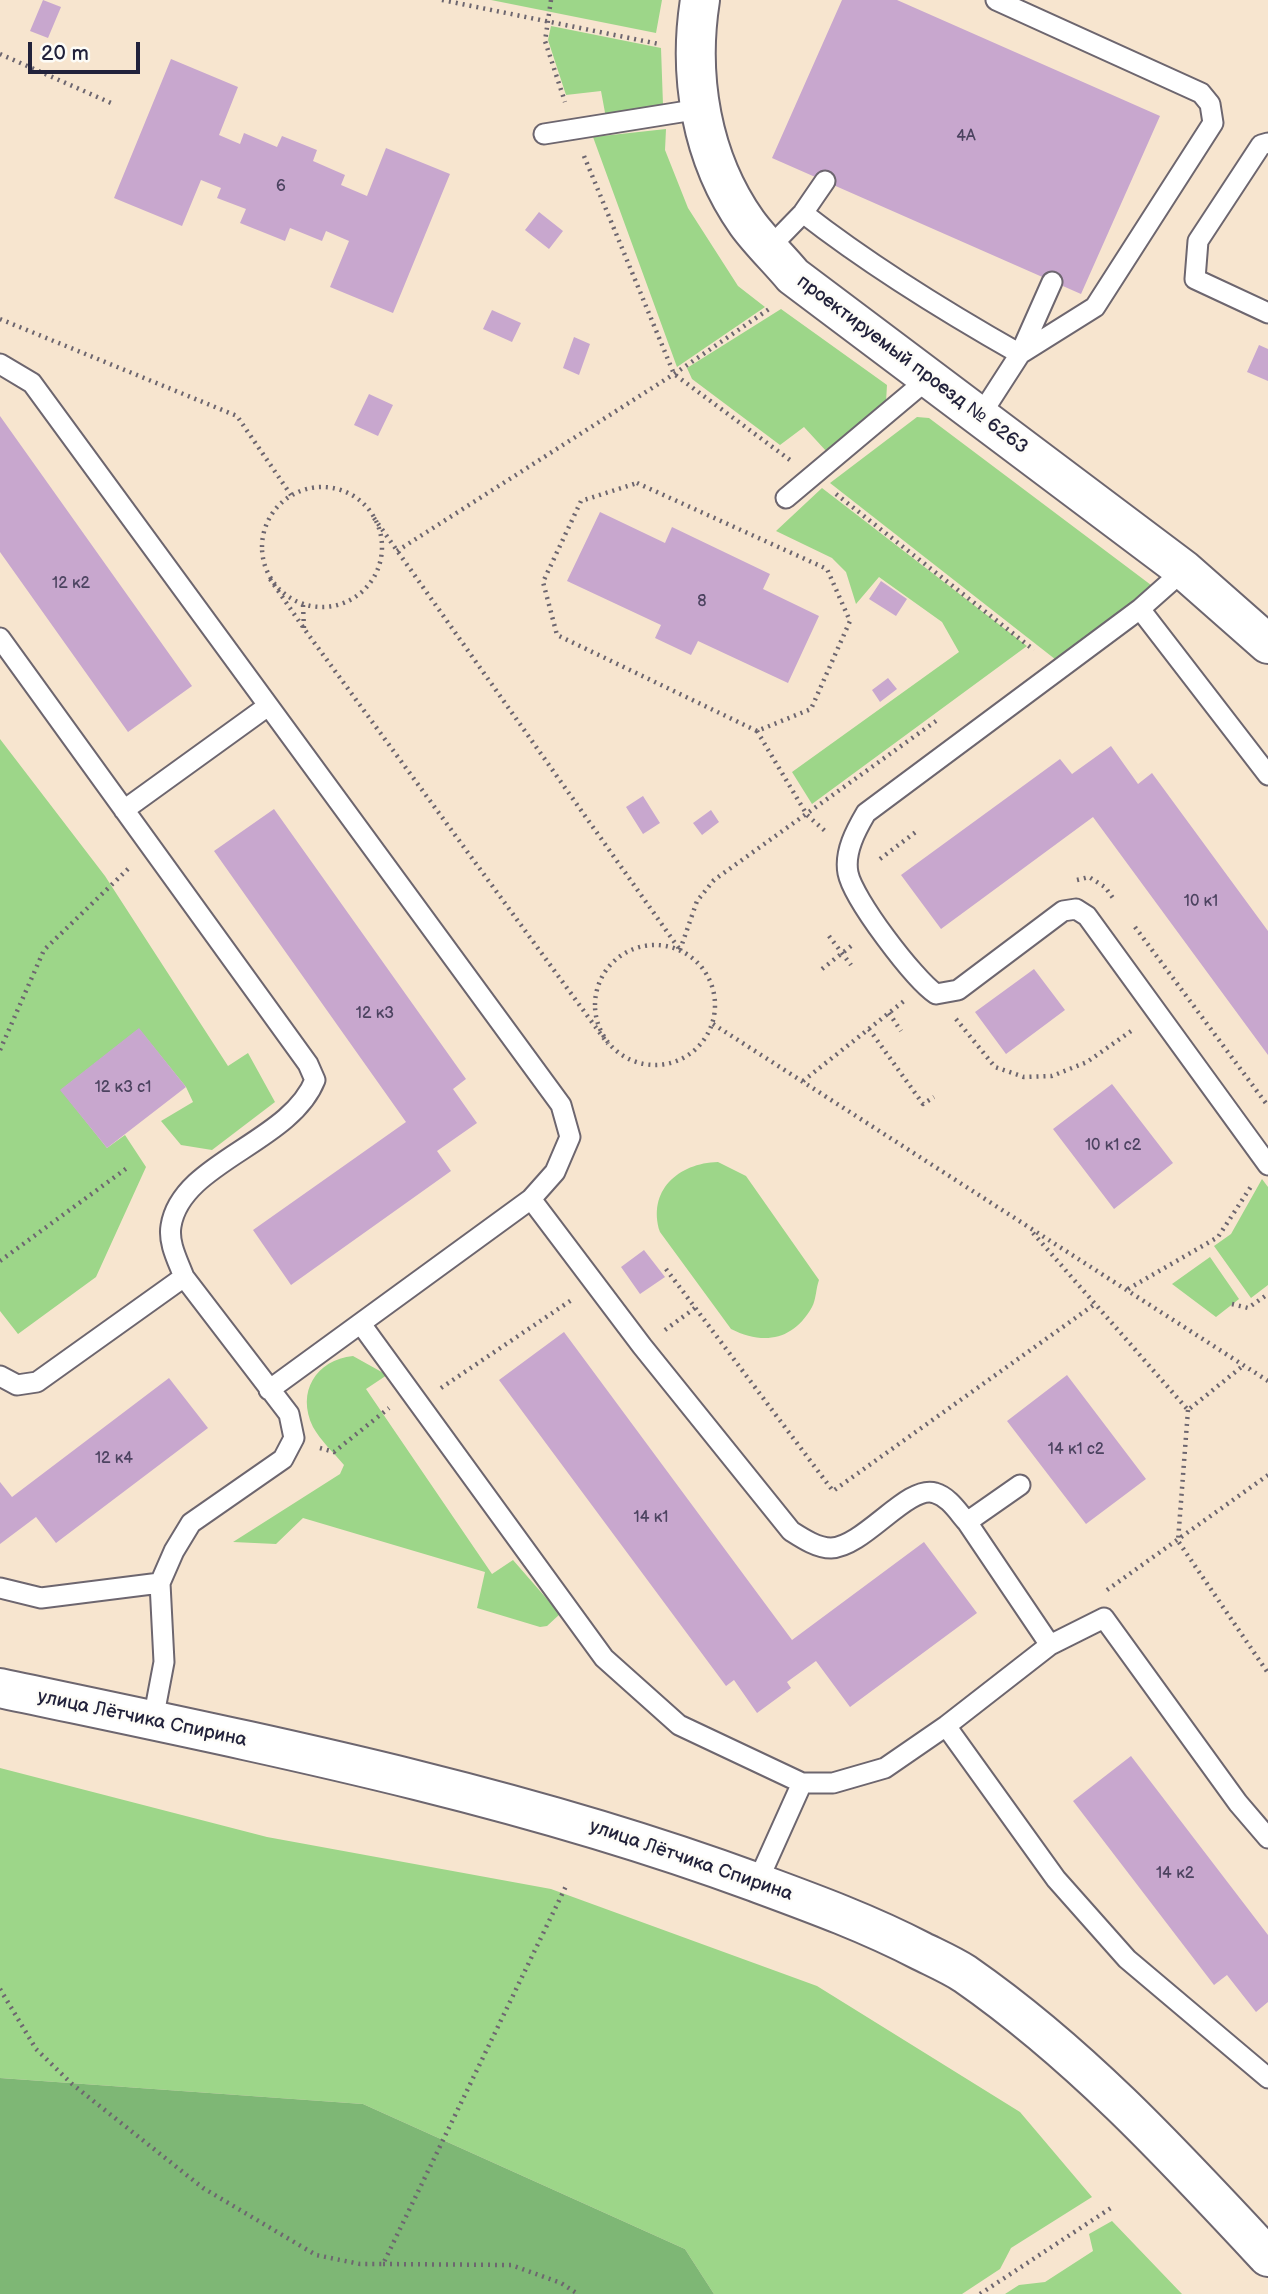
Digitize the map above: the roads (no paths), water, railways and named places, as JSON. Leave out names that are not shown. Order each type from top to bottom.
[{"type":"street","name":"проектируемый проезд № 6263","points":[[700,0],[694,63],[700,109],[718,171],[746,222],[793,276],[1184,570],[1268,643]]},
{"type":"street","name":"улица Лётчика Спирина","points":[[0,1688],[390,1773],[586,1825],[680,1854],[853,1917],[962,1972],[1074,2059],[1138,2118],[1268,2257]]},
{"type":"lane","points":[[996,0],[1201,93],[1210,104],[1213,123],[1095,307],[1020,354]]},
{"type":"lane","points":[[544,134],[700,109]]},
{"type":"lane","points":[[1268,143],[1261,145],[1198,241],[1195,279],[1268,313]]},
{"type":"lane","points":[[769,248],[803,212],[825,181]]},
{"type":"lane","points":[[803,212],[854,252],[930,303],[1020,354]]},
{"type":"lane","points":[[980,416],[1020,354],[1052,282]]},
{"type":"lane","points":[[0,364],[32,383],[561,1105],[570,1137],[555,1172],[531,1199],[269,1390]]},
{"type":"lane","points":[[786,498],[929,378]]},
{"type":"lane","points":[[1184,570],[1140,609],[866,813],[855,832],[849,852],[848,871],[853,890],[878,926],[930,989],[958,990],[1063,911],[1076,909],[1087,916],[1268,1165]]},
{"type":"lane","points":[[1140,609],[1268,775]]},
{"type":"lane","points":[[0,638],[308,1065],[315,1080],[298,1110],[185,1195],[171,1226],[171,1244],[184,1277],[289,1414],[294,1438],[283,1459],[191,1523],[160,1583],[164,1662],[153,1720]]},
{"type":"lane","points":[[124,810],[268,706]]},
{"type":"lane","points":[[531,1199],[642,1346],[791,1531],[808,1541],[830,1548],[849,1543],[918,1495],[933,1492],[947,1499],[967,1522],[1050,1645]]},
{"type":"lane","points":[[0,1376],[17,1385],[37,1382],[184,1277]]},
{"type":"lane","points":[[360,1324],[604,1658],[679,1725],[802,1783],[833,1783],[885,1768],[946,1726],[1050,1645],[1104,1618],[1238,1803],[1268,1838]]},
{"type":"lane","points":[[967,1522],[1020,1485]]},
{"type":"lane","points":[[0,1588],[41,1598],[160,1583]]},
{"type":"lane","points":[[946,1726],[1056,1879],[1127,1959],[1268,2078]]},
{"type":"lane","points":[[757,1883],[802,1783]]}]
